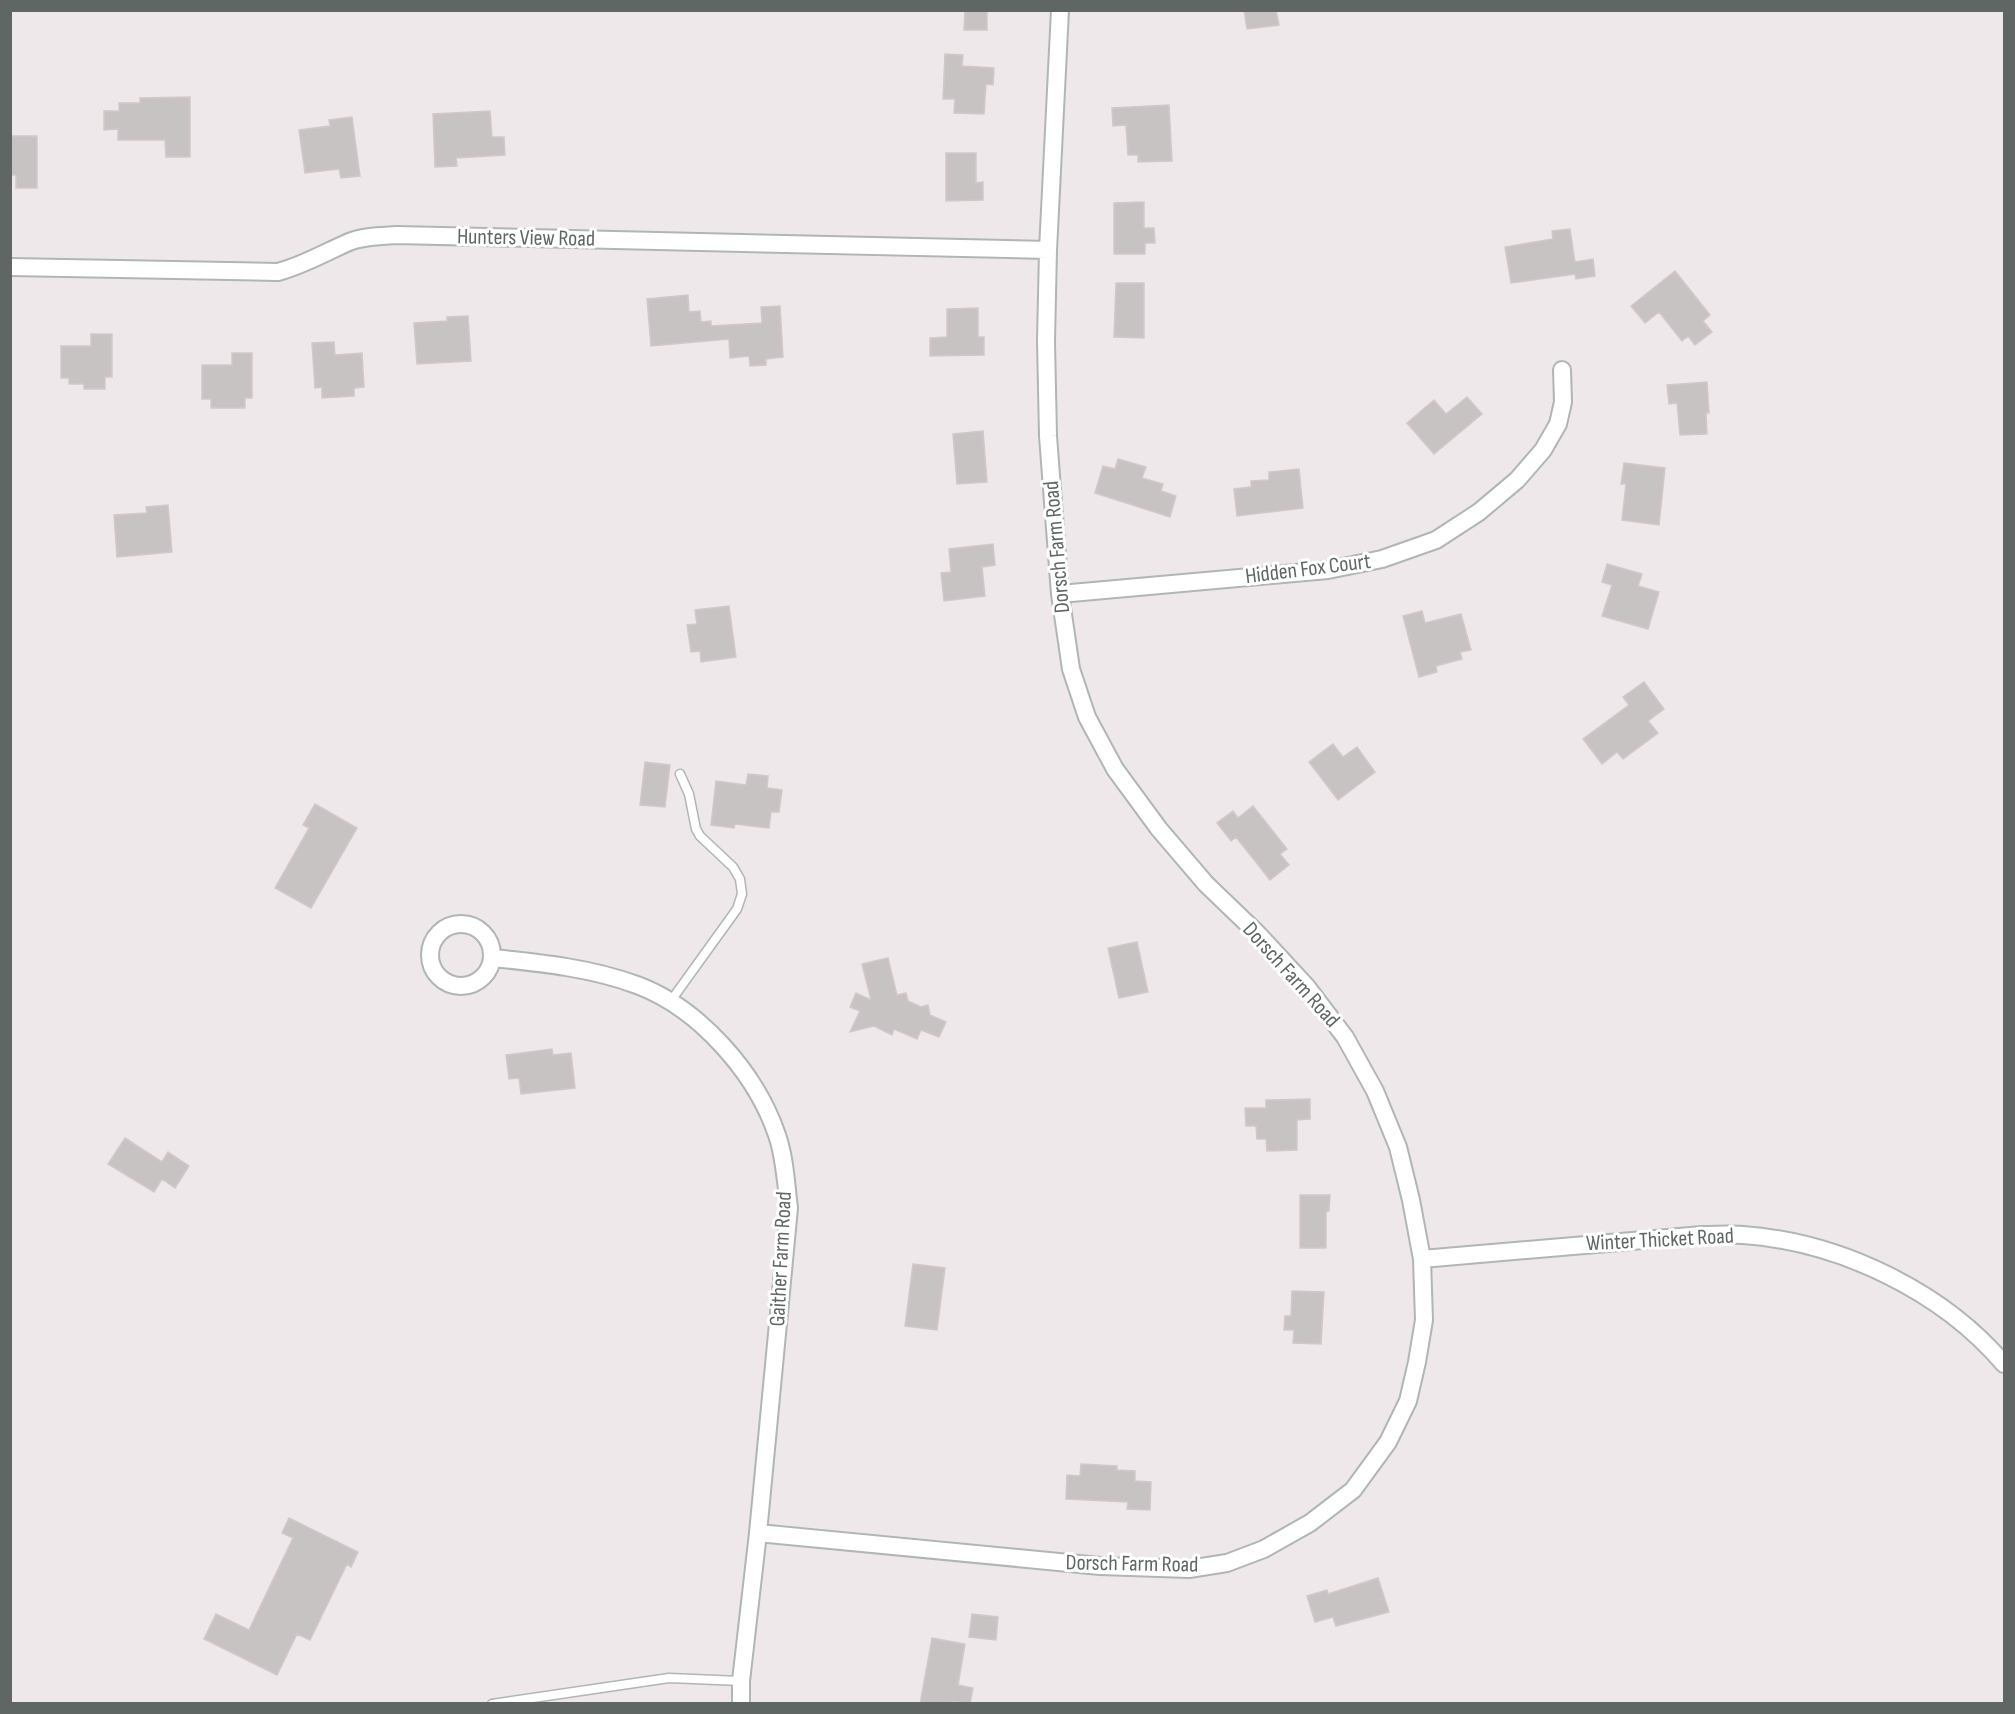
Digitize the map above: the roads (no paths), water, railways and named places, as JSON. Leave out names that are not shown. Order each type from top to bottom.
[{"type":"street","name":"Dorsch Farm Road","points":[[758,1533],[1100,1566],[1189,1569],[1227,1563],[1264,1549],[1310,1523],[1353,1490],[1388,1442],[1408,1401],[1417,1362],[1424,1320],[1422,1259],[1398,1147],[1375,1091],[1345,1036],[1307,987],[1258,934],[1206,884],[1159,829],[1115,769],[1086,717],[1071,669],[1060,594],[1048,424],[1046,341],[1048,250],[1060,10]]},
{"type":"street","name":"Hunters View Road","points":[[10,267],[278,272],[300,267],[351,241],[374,236],[396,235],[1048,250]]},
{"type":"street","name":"Hidden Fox Court","points":[[1060,594],[1328,570],[1382,559],[1436,540],[1479,512],[1517,480],[1543,450],[1558,424],[1563,402],[1562,370]]},
{"type":"street","name":"Gaither Farm Road","points":[[493,958],[556,965],[602,974],[639,986],[670,1002],[705,1027],[734,1059],[759,1098],[777,1135],[789,1208],[758,1533],[741,1681],[741,1704]]},
{"type":"street","name":"Winter Thicket Road","points":[[1422,1259],[1702,1235],[1745,1235],[1782,1241],[1842,1257],[1893,1277],[1931,1300],[1967,1326],[2004,1364]]},
{"type":"lane","points":[[670,1002],[737,909],[742,894],[740,879],[733,867],[700,836],[696,829],[689,794],[680,774]]},
{"type":"lane","points":[[492,1704],[669,1678],[741,1681]]}]
